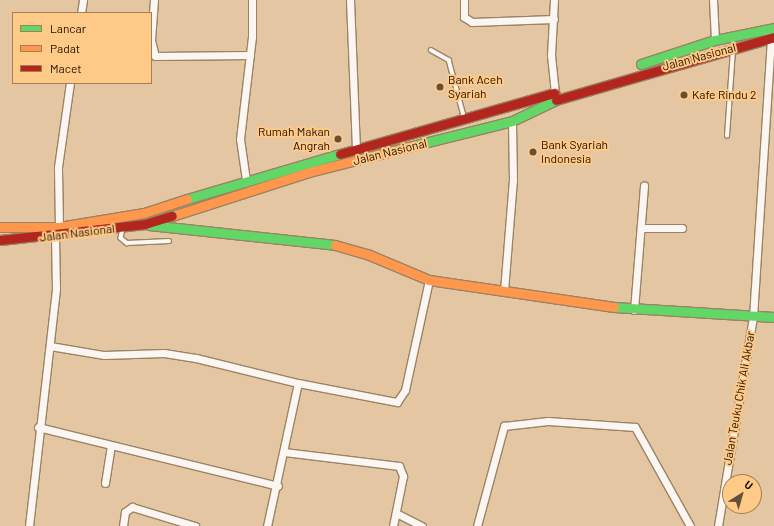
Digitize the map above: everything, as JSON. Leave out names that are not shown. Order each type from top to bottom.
[{"type":"main road","name":"Jalan Nasional","points":[[0,228],[59,227],[144,212],[246,180],[356,149],[469,120],[715,40],[773,34]]},
{"type":"main road","name":"Jalan Nasional","points":[[0,240],[55,237],[145,224],[309,172],[512,121],[550,102],[733,48],[773,34]]},
{"type":"main road","points":[[469,120],[476,130]]},
{"type":"main road","points":[[145,224],[330,244],[367,254],[429,280],[634,310],[774,317]]},
{"type":"street","points":[[81,12],[83,0]]},
{"type":"street","points":[[152,27],[154,0]]},
{"type":"street","points":[[246,180],[241,123],[250,55],[252,0]]},
{"type":"street","points":[[350,0],[356,149]]},
{"type":"street","points":[[464,0],[464,17],[472,22],[554,19]]},
{"type":"street","points":[[554,0],[551,55],[555,93]]},
{"type":"street","points":[[713,0],[715,40]]},
{"type":"street","name":"Jalan Teuku Chik Ali Akbar","points":[[718,526],[753,317],[773,34]]},
{"type":"street","points":[[152,44],[155,56],[250,55]]},
{"type":"street","points":[[59,227],[58,167],[70,84]]},
{"type":"street","points":[[504,291],[513,180],[512,121]]},
{"type":"street","points":[[634,310],[642,228],[644,185]]},
{"type":"street","points":[[642,228],[682,228]]},
{"type":"street","points":[[29,526],[38,427],[50,346],[56,289],[55,237]]},
{"type":"street","points":[[50,346],[104,355],[164,353],[196,358],[298,383],[388,402],[400,400],[405,390],[429,280]]},
{"type":"street","points":[[266,526],[278,486],[298,383]]},
{"type":"street","points":[[477,526],[504,426],[548,421],[635,426],[690,526]]},
{"type":"street","points":[[38,427],[278,486]]},
{"type":"street","points":[[105,483],[111,446]]},
{"type":"street","points":[[284,452],[399,466],[403,476],[393,526]]},
{"type":"street","points":[[123,526],[125,512],[132,507],[195,526]]},
{"type":"street","points":[[396,513],[422,526]]},
{"type":"lane","points":[[727,136],[733,48]]},
{"type":"lane","points":[[431,50],[449,60],[469,120]]},
{"type":"lane","points":[[123,228],[121,238],[127,243],[169,241]]},
{"type":"traffic: fast","points":[[641,64],[715,40],[774,28]]},
{"type":"traffic: fast","points":[[412,146],[512,121],[556,100]]},
{"type":"traffic: fast","points":[[187,199],[340,154]]},
{"type":"traffic: fast","points":[[149,225],[335,245]]},
{"type":"traffic: fast","points":[[614,307],[774,317]]},
{"type":"traffic: slow","points":[[172,216],[309,172],[412,146]]},
{"type":"traffic: slow","points":[[0,227],[59,227],[144,213],[187,199]]},
{"type":"traffic: slow","points":[[335,245],[367,254],[429,280],[614,307]]},
{"type":"traffic: jam","points":[[556,100],[774,37]]},
{"type":"traffic: jam","points":[[340,154],[554,93]]},
{"type":"traffic: jam","points":[[0,240],[145,224],[172,216]]},
{"type":"place","name":"Bank Aceh Syariah","points":[[440,87]]},
{"type":"place","name":"Kafe Rindu 2","points":[[684,95]]},
{"type":"place","name":"Rumah Makan Angrah","points":[[338,139]]},
{"type":"place","name":"Bank Syariah Indonesia","points":[[533,152]]}]
